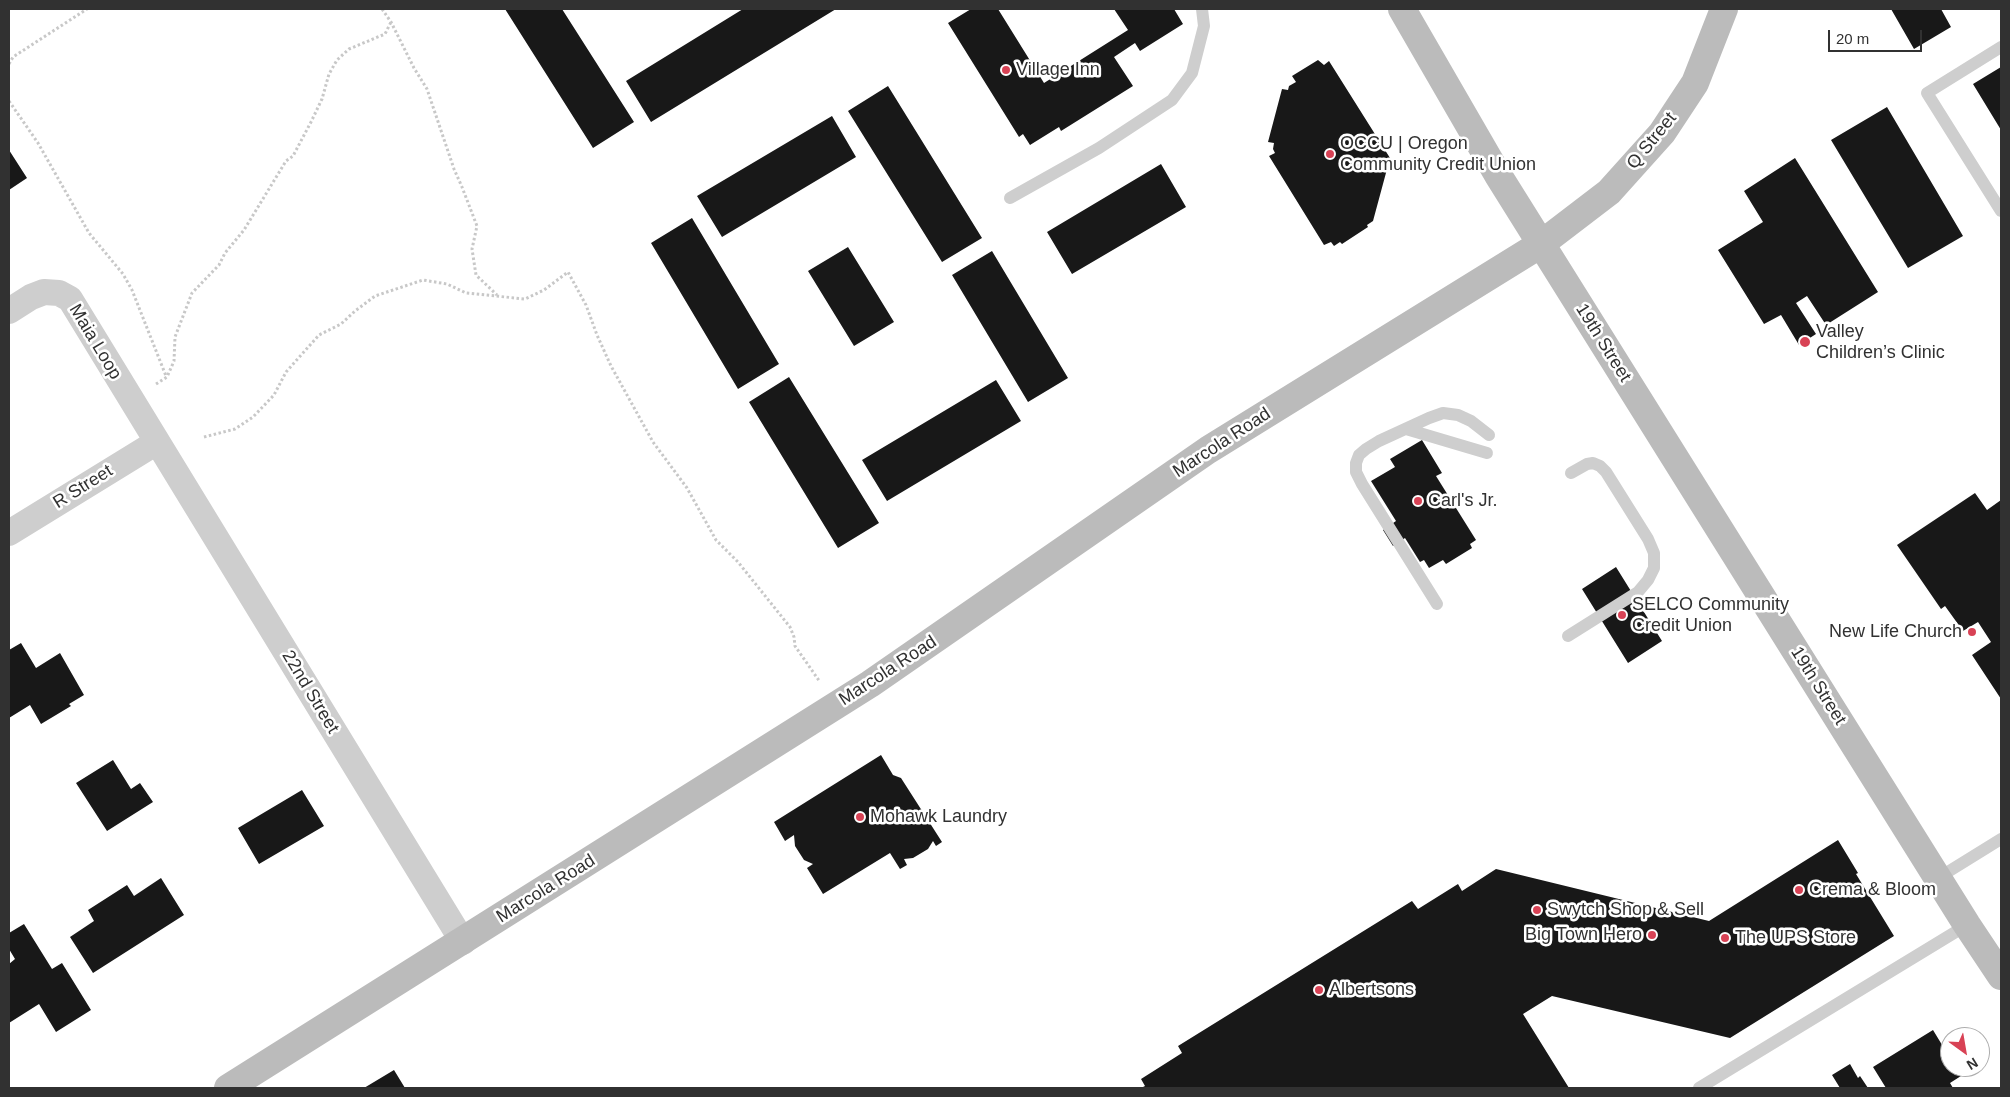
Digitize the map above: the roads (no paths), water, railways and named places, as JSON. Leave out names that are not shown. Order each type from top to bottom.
[{"type":"main road","name":"19th Street","points":[[1402,9],[1493,167],[1967,925],[2001,976]]},
{"type":"main road","name":"Q Street","points":[[1541,244],[1609,192],[1662,133],[1695,83],[1724,9]]},
{"type":"main road","name":"Marcola Road","points":[[228,1088],[463,942],[902,663],[1208,450],[1541,244]]},
{"type":"street","name":"Maia Loop","points":[[9,310],[44,292],[59,293],[70,299],[157,442]]},
{"type":"street","name":"R Street","points":[[9,533],[157,442]]},
{"type":"street","name":"22nd Street","points":[[157,442],[463,942]]},
{"type":"lane","points":[[1010,198],[1099,148],[1172,100],[1192,73],[1204,26],[1202,9]]},
{"type":"lane","points":[[2000,211],[1927,93],[2001,47]]},
{"type":"lane","points":[[1437,604],[1356,472],[1356,463],[1359,455],[1366,449],[1443,413],[1458,415],[1471,421],[1489,435]]},
{"type":"lane","points":[[1406,429],[1487,453]]},
{"type":"lane","points":[[1568,636],[1638,592],[1648,580],[1654,568],[1654,553],[1648,539],[1606,472],[1593,462],[1571,473]]},
{"type":"lane","points":[[1938,878],[2001,839]]},
{"type":"lane","points":[[1699,1088],[1967,925]]},
{"type":"place","name":"Village Inn","points":[[1006,70]]},
{"type":"place","name":"OCCU | Oregon Community Credit Union","points":[[1330,154]]},
{"type":"place","name":"Valley Children’s Clinic","points":[[1805,342]]},
{"type":"place","name":"Carl's Jr.","points":[[1418,501]]},
{"type":"place","name":"SELCO Community Credit Union","points":[[1622,615]]},
{"type":"place","name":"New Life Church","points":[[1972,632]]},
{"type":"place","name":"Mohawk Laundry","points":[[860,817]]},
{"type":"place","name":"Crema & Bloom","points":[[1799,890]]},
{"type":"place","name":"Swytch Shop & Sell","points":[[1537,910]]},
{"type":"place","name":"Big Town Hero","points":[[1652,935]]},
{"type":"place","name":"The UPS Store","points":[[1725,938]]},
{"type":"place","name":"Albertsons","points":[[1319,990]]}]
